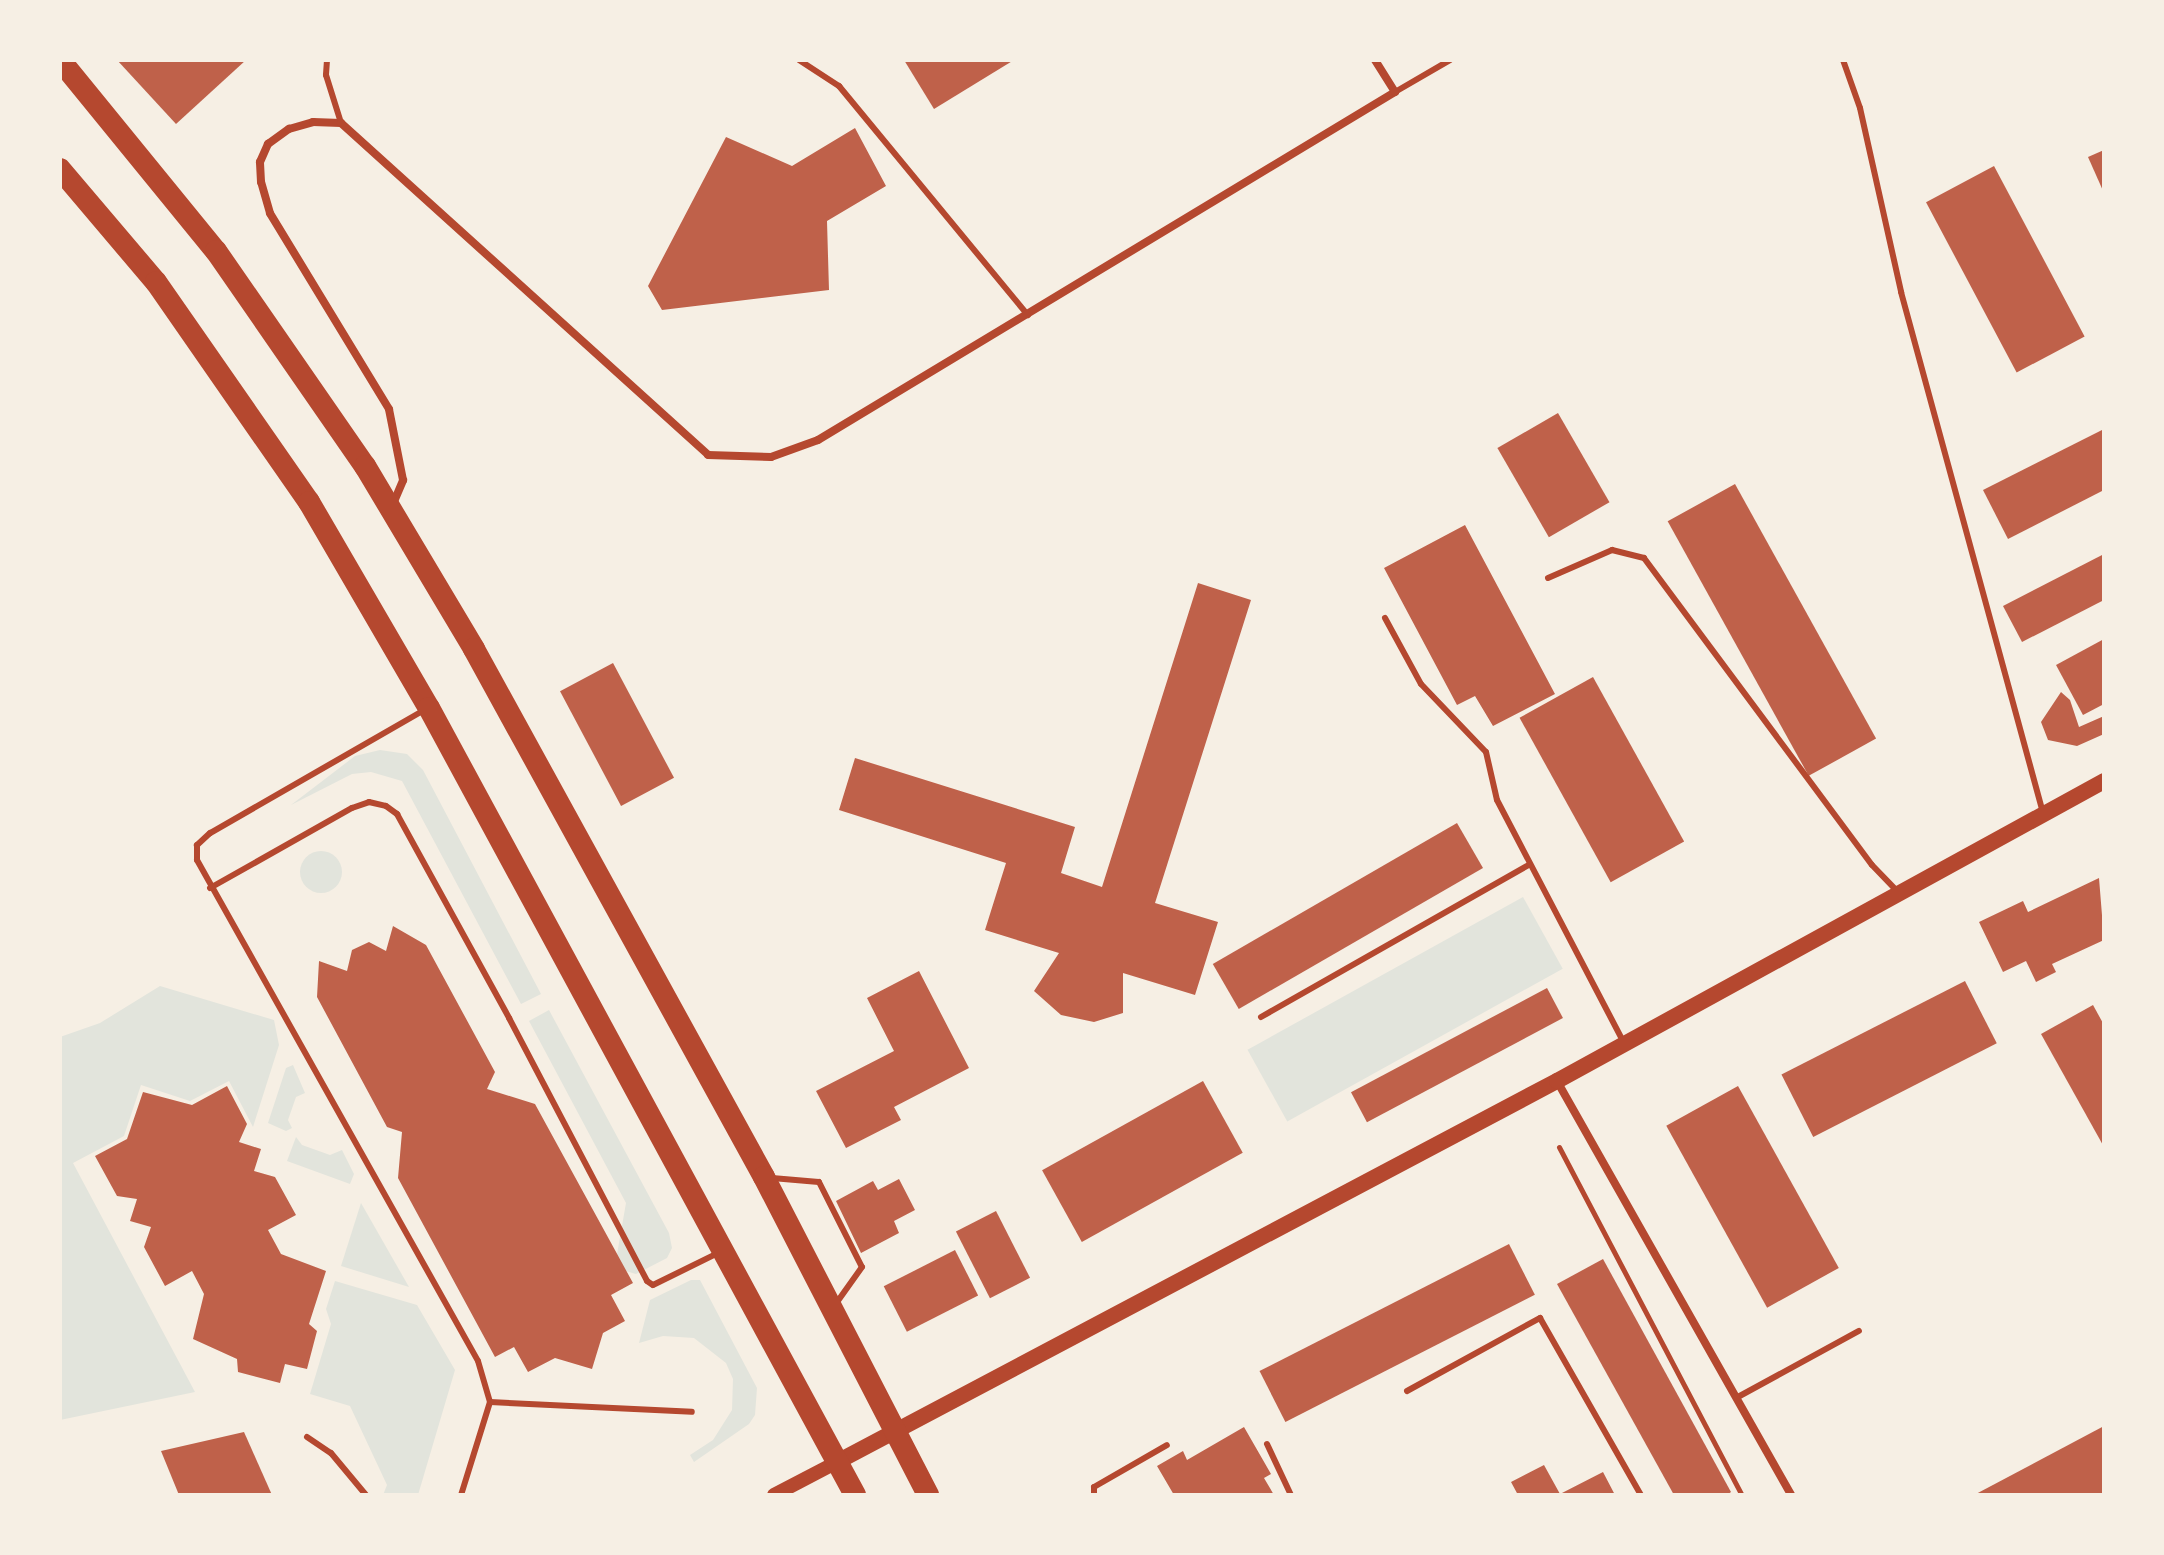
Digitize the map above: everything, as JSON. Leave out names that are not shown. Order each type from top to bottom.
[{"type":"highway","points":[[60,60],[216,251],[391,510],[481,662],[764,1177],[830,1311],[928,1495]]},
{"type":"highway","points":[[60,169],[156,282],[309,502],[429,708],[855,1495]]},
{"type":"main road","points":[[837,1462],[1557,1081],[1901,896],[2104,781]]},
{"type":"street","points":[[391,510],[403,480],[389,409],[270,213],[261,182],[260,162],[268,144],[289,129],[313,122],[341,123],[708,455],[771,457],[818,440],[1395,92],[1375,60]]},
{"type":"street","points":[[1557,1081],[1791,1495]]},
{"type":"street","points":[[774,1495],[837,1462]]},
{"type":"lane","points":[[327,60],[326,75],[341,123]]},
{"type":"lane","points":[[799,60],[839,86],[1028,315]]},
{"type":"lane","points":[[1395,92],[1450,60]]},
{"type":"lane","points":[[1843,60],[1860,108],[1901,292],[2043,813]]},
{"type":"lane","points":[[1548,578],[1612,550],[1644,558],[1872,865],[1901,896]]},
{"type":"lane","points":[[1385,618],[1421,684],[1486,752],[1497,800],[1625,1044]]},
{"type":"lane","points":[[429,708],[210,833],[197,845],[197,860],[478,1361],[490,1402],[461,1495]]},
{"type":"lane","points":[[210,888],[352,808],[369,802],[386,806],[397,814],[509,1018],[647,1281],[653,1285],[724,1250]]},
{"type":"lane","points":[[1261,1017],[1529,865]]},
{"type":"lane","points":[[764,1177],[819,1182],[862,1267],[830,1311]]},
{"type":"lane","points":[[1407,1391],[1540,1318],[1641,1495]]},
{"type":"lane","points":[[1736,1398],[1859,1331]]},
{"type":"lane","points":[[490,1402],[692,1412]]},
{"type":"lane","points":[[307,1437],[331,1453],[366,1495]]},
{"type":"lane","points":[[1267,1444],[1291,1495]]},
{"type":"lane","points":[[1094,1495],[1094,1487],[1167,1445]]},
{"type":"path","points":[[1559,1147],[1742,1495]]},
{"type":"shaded area","points":[[380,750],[407,754],[423,770],[541,994],[521,1004],[402,781],[371,772],[352,774],[291,805],[355,756]]},
{"type":"shaded area","points":[[321,851],[336,857],[342,872],[336,887],[321,893],[306,887],[300,872],[306,857]]},
{"type":"shaded area","points":[[1523,897],[1563,969],[1287,1121],[1247,1050]]},
{"type":"shaded area","points":[[160,986],[274,1020],[279,1045],[253,1127],[229,1081],[190,1101],[141,1085],[124,1136],[73,1163],[195,1392],[60,1420],[60,1037],[100,1023]]},
{"type":"shaded area","points":[[549,1010],[669,1233],[672,1248],[667,1258],[636,1274],[622,1270],[616,1260],[626,1203],[529,1021]]},
{"type":"shaded area","points":[[293,1065],[305,1093],[296,1097],[288,1120],[292,1128],[286,1131],[268,1123],[286,1068]]},
{"type":"shaded area","points":[[296,1137],[302,1145],[330,1155],[342,1150],[354,1174],[350,1184],[287,1161]]},
{"type":"shaded area","points":[[361,1203],[409,1287],[341,1266]]},
{"type":"shaded area","points":[[691,1280],[700,1280],[757,1388],[755,1415],[749,1424],[694,1462],[690,1455],[713,1440],[732,1410],[733,1379],[726,1363],[694,1338],[663,1336],[639,1343],[650,1300]]},
{"type":"shaded area","points":[[335,1281],[417,1305],[455,1370],[418,1495],[383,1495],[387,1485],[350,1406],[310,1394],[331,1324],[326,1309]]},
{"type":"building","points":[[117,60],[246,60],[176,124]]},
{"type":"building","points":[[904,60],[1014,60],[934,109]]},
{"type":"building","points":[[855,128],[886,186],[827,221],[829,290],[662,310],[648,286],[726,137],[792,166]]},
{"type":"building","points":[[2104,150],[2104,193],[2088,157]]},
{"type":"building","points":[[1994,166],[2085,336],[2017,373],[1926,202]]},
{"type":"building","points":[[1558,413],[1610,502],[1549,537],[1497,448]]},
{"type":"building","points":[[2104,429],[2104,490],[2008,539],[1983,490]]},
{"type":"building","points":[[1735,484],[1876,739],[1809,776],[1668,521]]},
{"type":"building","points":[[1465,525],[1555,694],[1493,726],[1475,696],[1457,705],[1384,568]]},
{"type":"building","points":[[2104,554],[2104,600],[2022,642],[2003,606]]},
{"type":"building","points":[[1198,583],[1251,600],[1155,903],[1218,922],[1195,995],[1123,973],[1123,1013],[1094,1022],[1061,1015],[1034,991],[1059,953],[985,930],[1006,863],[839,810],[855,758],[1075,827],[1061,873],[1102,887]]},
{"type":"building","points":[[2104,639],[2104,704],[2083,715],[2056,665]]},
{"type":"building","points":[[613,663],[674,778],[621,806],[560,691]]},
{"type":"building","points":[[1593,677],[1684,841],[1611,882],[1520,718]]},
{"type":"building","points":[[2061,692],[2070,700],[2079,727],[2104,716],[2104,734],[2077,746],[2048,740],[2041,722]]},
{"type":"building","points":[[1457,823],[1483,868],[1239,1009],[1213,964]]},
{"type":"building","points":[[2099,878],[2104,940],[2052,964],[2056,972],[2036,982],[2026,961],[2003,972],[1979,922],[2023,901],[2028,912]]},
{"type":"building","points":[[393,926],[426,945],[495,1072],[487,1089],[535,1104],[633,1283],[611,1295],[625,1321],[603,1333],[592,1369],[555,1358],[528,1372],[514,1347],[495,1357],[398,1178],[402,1132],[387,1127],[317,997],[319,961],[347,971],[352,950],[369,942],[386,951]]},
{"type":"building","points":[[919,971],[969,1068],[894,1107],[901,1120],[846,1148],[816,1091],[894,1051],[867,998]]},
{"type":"building","points":[[1965,981],[1997,1043],[1813,1137],[1781,1075]]},
{"type":"building","points":[[1547,988],[1563,1018],[1367,1122],[1351,1092]]},
{"type":"building","points":[[2093,1005],[2104,1025],[2104,1147],[2041,1034]]},
{"type":"building","points":[[1203,1081],[1243,1153],[1082,1242],[1042,1170]]},
{"type":"building","points":[[227,1086],[247,1124],[239,1142],[261,1149],[254,1171],[275,1177],[296,1215],[268,1230],[281,1254],[326,1271],[309,1324],[317,1331],[307,1369],[285,1364],[280,1383],[238,1372],[237,1359],[193,1339],[204,1294],[192,1271],[165,1286],[144,1247],[151,1227],[130,1221],[137,1199],[117,1196],[95,1156],[127,1139],[143,1092],[192,1105]]},
{"type":"building","points":[[1738,1086],[1839,1268],[1767,1308],[1666,1126]]},
{"type":"building","points":[[899,1179],[915,1210],[894,1221],[899,1233],[861,1253],[836,1201],[873,1181],[878,1190]]},
{"type":"building","points":[[996,1211],[1030,1278],[990,1298],[956,1231]]},
{"type":"building","points":[[1509,1244],[1535,1295],[1285,1422],[1260,1371]]},
{"type":"building","points":[[955,1250],[978,1295],[907,1332],[884,1286]]},
{"type":"building","points":[[1603,1259],[1731,1492],[1727,1495],[1674,1495],[1557,1284]]},
{"type":"building","points":[[2104,1426],[2104,1495],[1974,1495]]},
{"type":"building","points":[[1244,1427],[1271,1474],[1264,1478],[1274,1495],[1174,1495],[1157,1466],[1183,1451],[1187,1460]]},
{"type":"building","points":[[244,1432],[272,1495],[179,1495],[161,1451]]},
{"type":"building","points":[[1544,1465],[1560,1494],[1603,1472],[1615,1495],[1518,1495],[1511,1482]]}]
